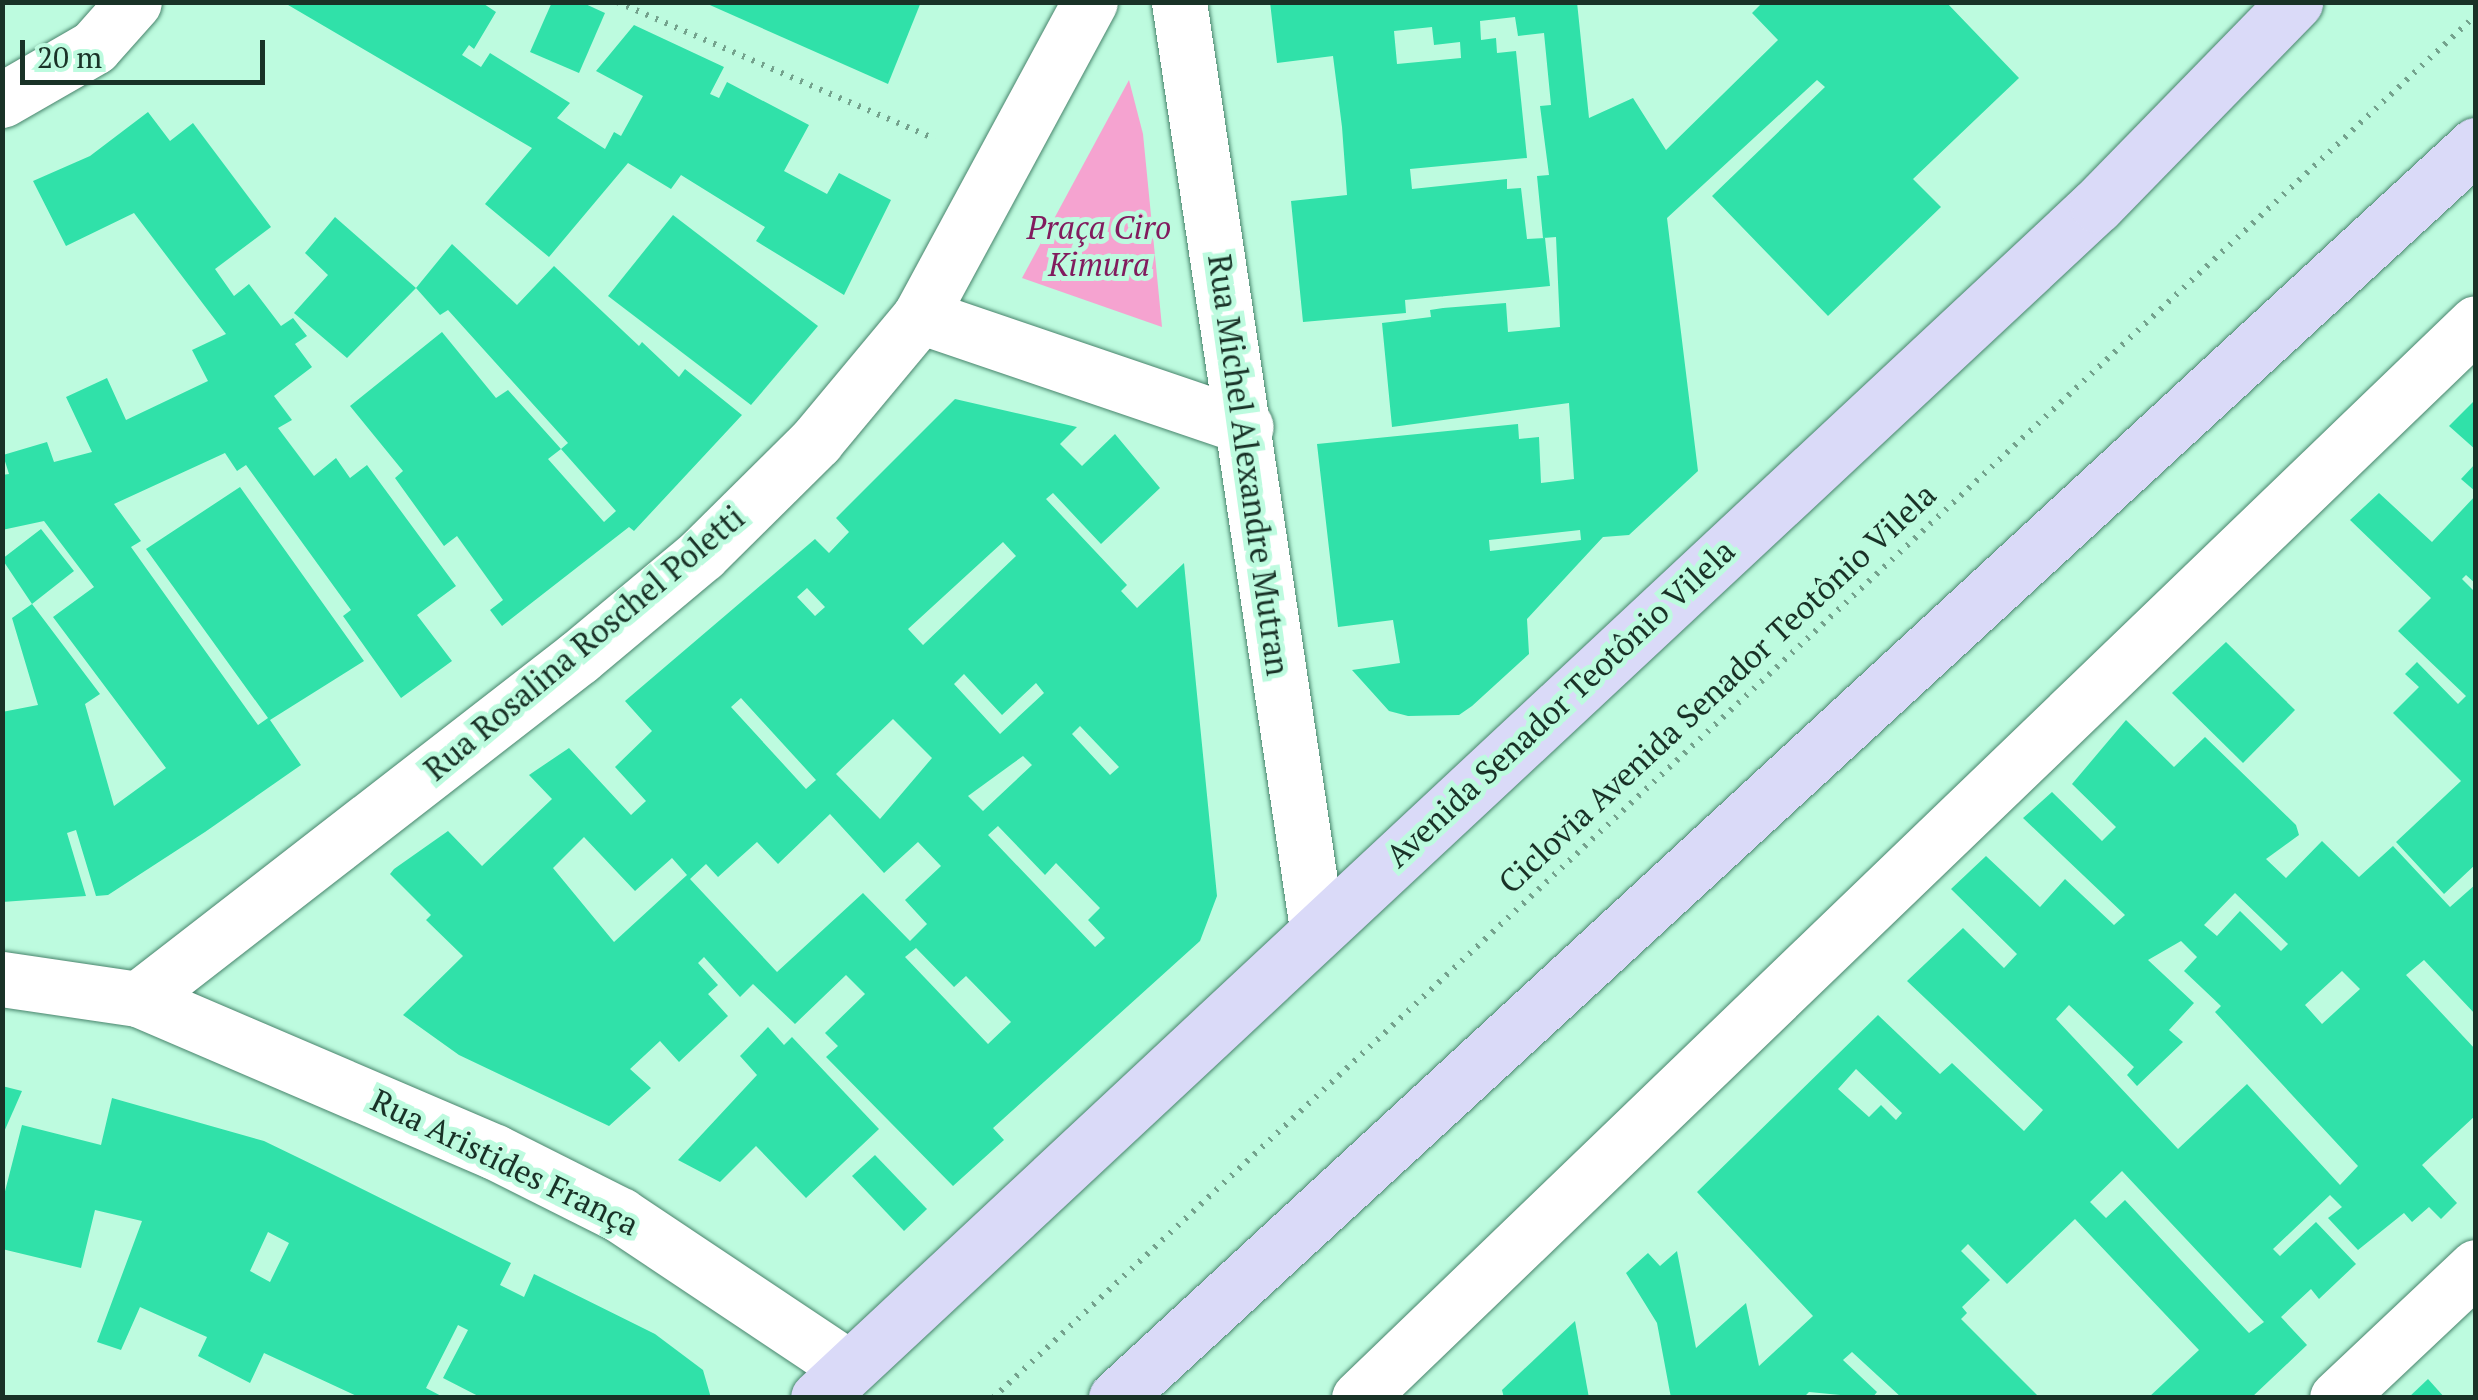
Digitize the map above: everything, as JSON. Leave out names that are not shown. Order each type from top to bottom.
[{"type":"main road","name":"Avenida Senador Teotônio Vilela","points":[[833,1383],[2097,205],[2295,2]]},
{"type":"main road","points":[[1116,1398],[2476,145]]},
{"type":"street","points":[[2,100],[94,47],[134,2]]},
{"type":"street","name":"Rua Rosalina Roschel Poletti","points":[[138,999],[702,554],[816,440],[920,316],[1090,2]]},
{"type":"street","name":"Rua Michel Alexandre Mutran","points":[[1180,2],[1246,427],[1317,928]]},
{"type":"street","points":[[920,316],[1246,427]]},
{"type":"street","points":[[1359,1398],[2476,323]]},
{"type":"street","points":[[2,980],[138,999]]},
{"type":"street","name":"Rua Aristides França","points":[[138,999],[444,1129],[620,1215],[833,1383]]},
{"type":"street","points":[[2337,1398],[2476,1266]]},
{"type":"path","points":[[617,2],[1000,167]]},
{"type":"path","name":"Ciclovia Avenida Senador Teotônio Vilela","points":[[993,1398],[2476,15]]},
{"type":"green space","name":"Praça Ciro Kimura","points":[[1129,80],[1143,134],[1162,327],[1022,278]]},
{"type":"building","points":[[283,2],[481,2],[496,12],[474,49],[469,45],[462,55],[481,67],[490,53],[570,103],[557,118],[605,149],[614,132],[621,136],[643,96],[596,71],[634,25],[724,67],[710,94],[719,98],[727,82],[809,125],[784,171],[827,194],[839,173],[891,200],[844,295],[756,241],[765,227],[681,175],[671,189],[628,163],[549,257],[485,204],[532,148]]},
{"type":"building","points":[[552,2],[581,2],[605,13],[579,73],[530,52]]},
{"type":"building","points":[[703,2],[921,2],[888,84]]},
{"type":"building","points":[[1270,2],[1577,2],[1589,118],[1633,98],[1666,150],[1778,40],[1752,13],[1763,2],[1946,2],[2019,78],[1913,179],[1941,207],[1828,316],[1712,196],[1825,87],[1817,80],[1667,218],[1698,471],[1629,535],[1603,537],[1527,619],[1529,654],[1472,706],[1459,715],[1408,716],[1389,711],[1352,670],[1400,663],[1393,620],[1338,627],[1317,444],[1518,424],[1519,439],[1539,437],[1541,483],[1574,479],[1569,403],[1392,427],[1382,323],[1431,317],[1430,310],[1506,303],[1508,332],[1560,327],[1556,237],[1543,238],[1537,176],[1549,175],[1540,106],[1551,105],[1544,33],[1518,36],[1515,17],[1480,21],[1481,40],[1496,38],[1497,53],[1516,51],[1527,158],[1410,169],[1412,189],[1507,179],[1507,189],[1521,188],[1527,239],[1545,238],[1550,286],[1405,300],[1406,313],[1303,322],[1291,201],[1347,195],[1342,127],[1333,56],[1277,63]],"holes":[[[1432,27],[1434,45],[1460,42],[1461,58],[1397,64],[1394,31]],[[1580,530],[1581,540],[1490,551],[1489,540]]]},
{"type":"building","points":[[148,112],[170,141],[193,123],[271,227],[215,269],[234,296],[249,284],[281,326],[293,318],[307,336],[295,344],[312,367],[274,396],[292,420],[278,428],[314,476],[336,458],[350,478],[367,465],[456,586],[417,615],[452,661],[401,698],[343,616],[351,610],[246,465],[237,471],[225,453],[114,504],[141,541],[131,547],[258,725],[268,718],[146,549],[240,487],[364,661],[270,720],[301,765],[205,832],[108,895],[96,896],[76,830],[67,833],[86,896],[2,902],[2,712],[38,705],[12,618],[32,604],[100,694],[85,704],[114,806],[166,768],[53,617],[94,587],[44,521],[2,530],[2,475],[9,474],[3,455],[47,442],[54,462],[92,452],[66,397],[107,378],[126,420],[208,381],[192,350],[226,334],[134,213],[66,246],[33,181],[90,156]]},
{"type":"building","points":[[673,215],[818,326],[751,405],[608,296]]},
{"type":"building","points":[[335,217],[416,288],[347,358],[294,313],[328,275],[305,253]]},
{"type":"building","points":[[452,244],[517,305],[554,266],[639,346],[642,342],[679,377],[685,369],[742,415],[634,531],[629,527],[502,626],[490,610],[503,600],[457,536],[444,546],[395,478],[403,471],[350,406],[442,332],[496,398],[508,390],[561,449],[568,443],[448,310],[440,315],[416,288]],"holes":[[[561,449],[616,511],[604,522],[548,459]]]},
{"type":"building","points":[[955,399],[1077,427],[1060,444],[1082,466],[1115,434],[1160,488],[1101,544],[1053,493],[1046,499],[1127,585],[1121,591],[1137,608],[1184,563],[1217,896],[1200,941],[993,1128],[1004,1140],[953,1186],[826,1057],[838,1046],[825,1033],[865,994],[846,975],[795,1024],[753,984],[740,997],[704,957],[698,963],[718,985],[708,994],[728,1016],[679,1062],[660,1041],[630,1069],[651,1088],[609,1126],[459,1055],[403,1015],[463,956],[426,920],[431,915],[390,874],[394,869],[448,831],[482,866],[552,799],[529,775],[569,748],[631,815],[646,801],[615,767],[652,731],[625,701],[815,539],[829,553],[849,532],[836,518]],"holes":[[[1003,542],[1016,556],[923,645],[908,629]],[[807,588],[825,607],[815,616],[797,597]],[[964,674],[1002,715],[1036,683],[1044,693],[1000,734],[954,684]],[[741,698],[816,780],[806,789],[731,707]],[[893,719],[932,758],[880,819],[836,774]],[[1080,726],[1119,767],[1110,775],[1072,734]],[[1023,756],[1032,765],[983,811],[968,796]],[[830,814],[884,873],[918,842],[941,866],[905,900],[927,924],[910,941],[863,893],[777,972],[690,879],[706,864],[718,877],[757,842],[778,864]],[[998,826],[1045,875],[1056,863],[1100,908],[1088,920],[1105,938],[1095,947],[988,835]],[[584,837],[635,891],[672,858],[687,875],[614,942],[553,868]],[[916,948],[954,987],[966,976],[1011,1022],[988,1044],[905,957]]]},
{"type":"building","points":[[2476,399],[2476,450],[2449,426]]},
{"type":"building","points":[[2476,463],[2476,492],[2461,479]]},
{"type":"building","points":[[2379,493],[2432,542],[2476,495],[2476,584],[2466,575],[2462,579],[2476,593],[2476,864],[2444,894],[2396,842],[2461,781],[2393,713],[2419,687],[2405,674],[2417,662],[2458,704],[2466,696],[2398,631],[2431,598],[2350,520]]},
{"type":"building","points":[[41,529],[74,571],[32,604],[2,559]]},
{"type":"building","points":[[2226,642],[2295,710],[2243,763],[2172,693]]},
{"type":"building","points":[[2126,720],[2174,767],[2205,737],[2296,825],[2299,835],[2266,859],[2286,878],[2322,841],[2359,877],[2393,846],[2450,907],[2476,884],[2476,1015],[2424,960],[2406,975],[2476,1050],[2476,1115],[2422,1165],[2457,1203],[2441,1219],[2429,1207],[2412,1222],[2404,1213],[2358,1250],[2328,1218],[2342,1207],[2330,1195],[2273,1249],[2280,1256],[2316,1222],[2356,1264],[2319,1299],[2311,1289],[2281,1317],[2307,1345],[2251,1398],[2148,1398],[2199,1350],[2075,1219],[2007,1284],[1968,1244],[1961,1251],[1990,1280],[1962,1307],[1967,1313],[1961,1319],[2040,1398],[1902,1398],[1852,1352],[1843,1360],[1877,1392],[1872,1398],[1809,1392],[1803,1398],[1671,1398],[1657,1323],[1626,1273],[1648,1253],[1660,1266],[1677,1251],[1696,1348],[1746,1303],[1759,1366],[1813,1316],[1697,1192],[1878,1015],[1940,1074],[1952,1063],[2024,1131],[2043,1110],[1907,981],[1963,928],[2004,968],[2017,954],[1951,889],[1986,856],[2040,907],[2065,879],[2114,925],[2125,915],[2023,818],[2052,792],[2102,841],[2116,827],[2072,784]],"holes":[[[2235,893],[2288,944],[2281,951],[2240,911],[2217,936],[2204,925]],[[2181,941],[2197,957],[2184,971],[2221,1006],[2215,1012],[2358,1166],[2340,1185],[2247,1084],[2178,1149],[2056,1019],[2069,1005],[2134,1067],[2127,1075],[2137,1086],[2183,1042],[2169,1030],[2194,1003],[2148,960]],[[2342,971],[2360,989],[2322,1024],[2305,1005]],[[1856,1069],[1902,1113],[1896,1120],[1881,1105],[1869,1117],[1838,1089]],[[2122,1171],[2264,1322],[2249,1333],[2125,1200],[2106,1218],[2090,1202]]]},
{"type":"building","points":[[768,1027],[784,1045],[792,1037],[879,1129],[806,1198],[756,1146],[720,1182],[678,1160],[757,1075],[740,1056]]},
{"type":"building","points":[[2,1086],[22,1091],[4,1132],[2,1132]]},
{"type":"building","points":[[112,1098],[264,1141],[511,1263],[500,1285],[524,1297],[534,1274],[655,1334],[703,1370],[711,1398],[482,1398],[443,1378],[468,1330],[458,1325],[426,1388],[445,1398],[361,1398],[264,1353],[250,1383],[198,1356],[207,1337],[140,1307],[121,1350],[97,1342],[142,1221],[95,1210],[81,1268],[2,1249],[2,1203],[22,1125],[101,1145]],"holes":[[[268,1232],[289,1243],[270,1282],[250,1271]]]},
{"type":"building","points":[[875,1155],[927,1209],[904,1231],[852,1176]]},
{"type":"building","points":[[1575,1321],[1589,1398],[1504,1398],[1502,1390]]},
{"type":"building","points":[[2428,1379],[2445,1398],[2408,1398]]}]
